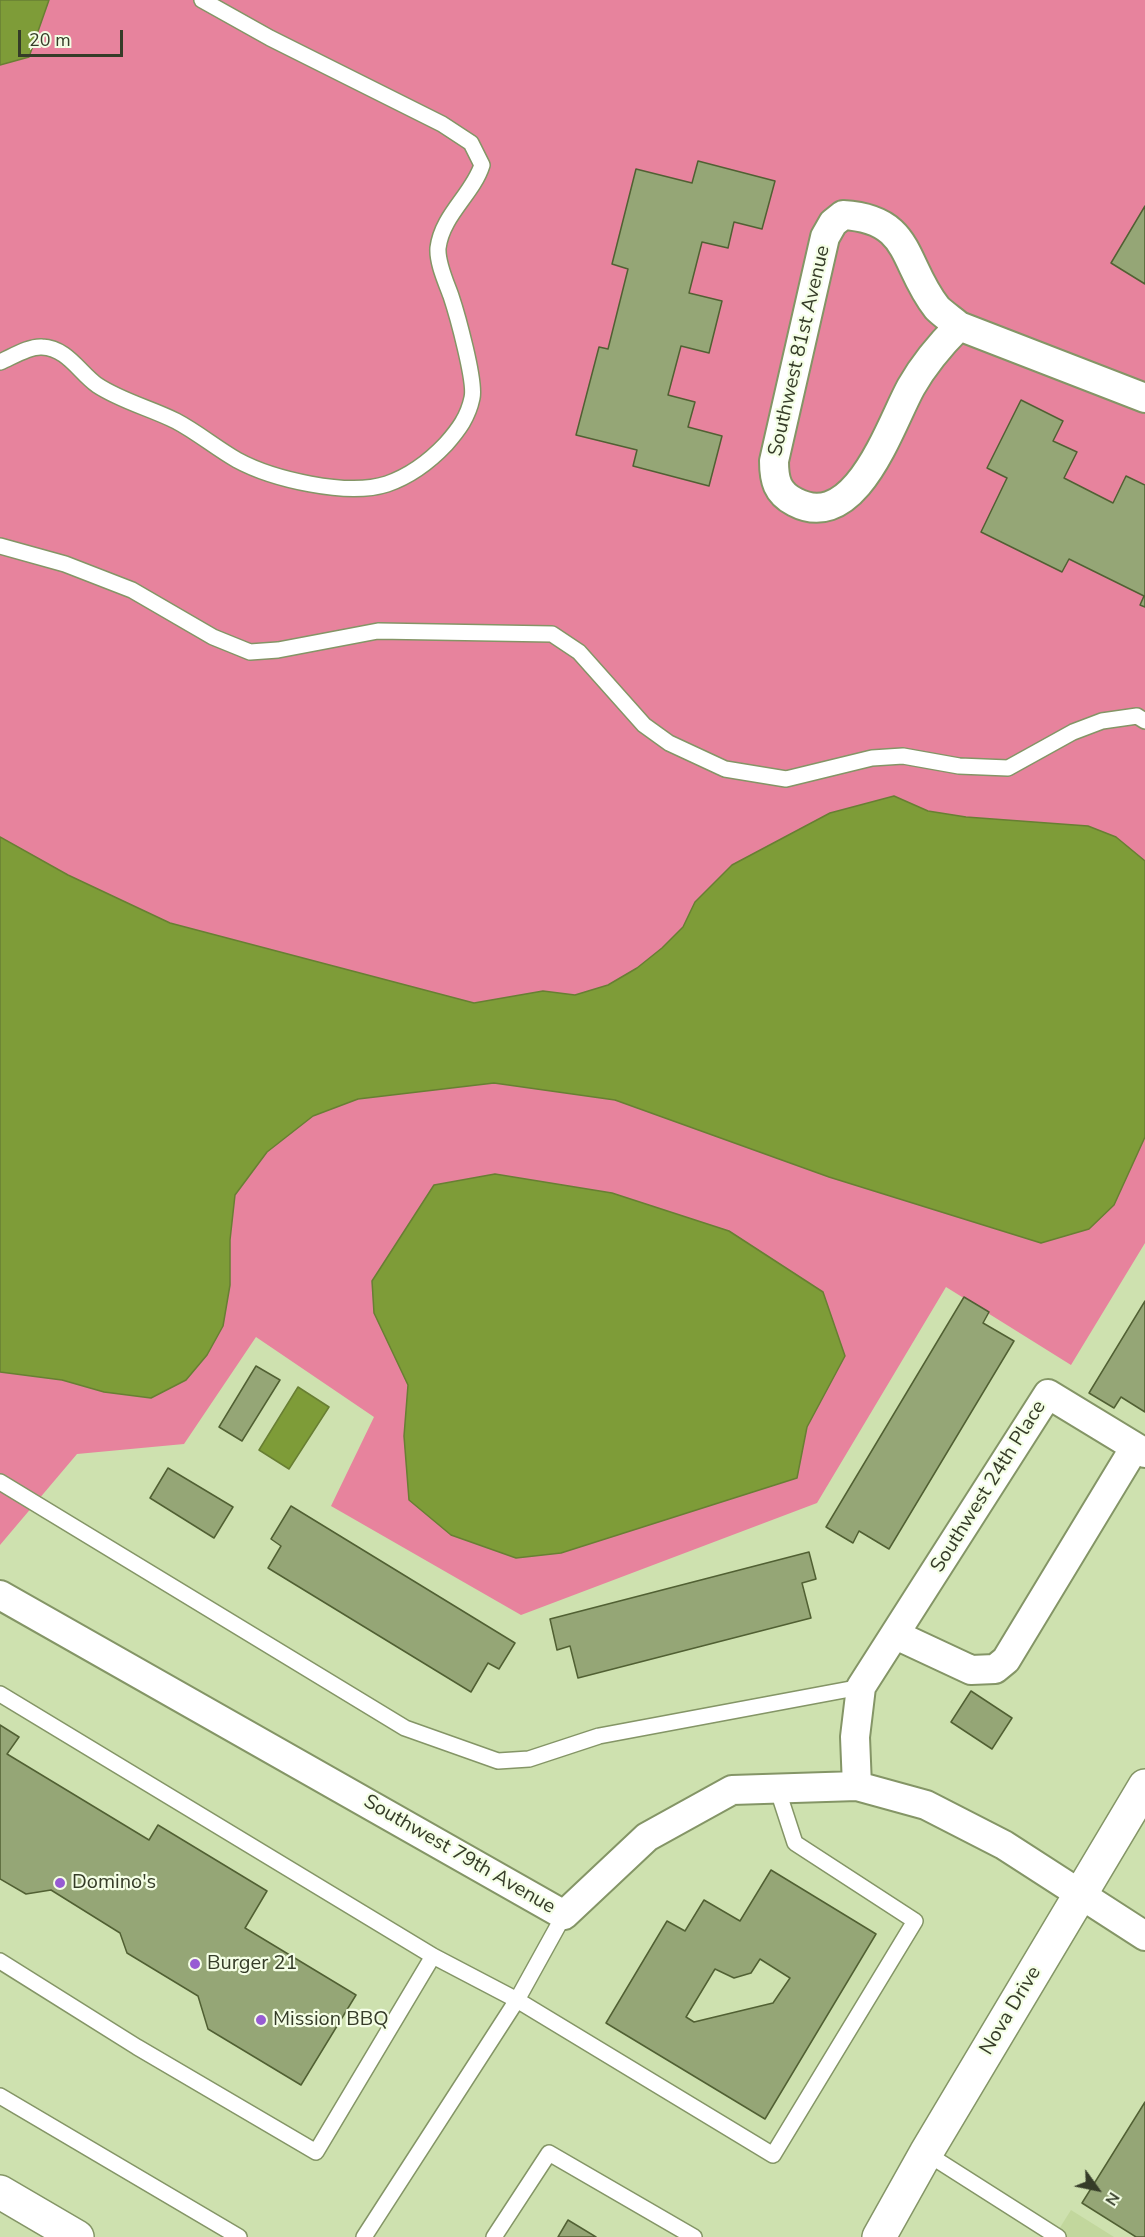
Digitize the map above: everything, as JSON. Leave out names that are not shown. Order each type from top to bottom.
[{"type":"street","name":"Southwest 81st Avenue","points":[[959,326],[935,350],[869,469],[847,497],[832,504],[814,507],[797,504],[783,495],[774,479],[774,461],[825,237],[833,223],[843,215],[865,216],[886,227],[903,243],[922,285],[938,309],[959,326],[1145,398]]},
{"type":"street","name":"Southwest 24th Place","points":[[857,1786],[855,1737],[861,1687],[1048,1394],[1140,1450],[1006,1660],[995,1669],[971,1670],[896,1635]]},
{"type":"street","name":"Southwest 79th Avenue","points":[[0,1594],[564,1915],[647,1837],[732,1790],[857,1786],[927,1805],[1004,1845],[1145,1936]]},
{"type":"street","name":"Nova Drive","points":[[879,2237],[926,2153],[1145,1786]]},
{"type":"street","points":[[0,2192],[77,2237]]},
{"type":"lane","points":[[0,362],[42,347],[55,350],[70,359],[96,384],[116,396],[176,421],[237,460],[270,474],[315,485],[357,488],[385,485],[420,469],[463,424],[473,395],[457,314],[443,273],[438,249],[447,221],[482,165],[471,143],[442,124],[279,44],[202,0]]},
{"type":"lane","points":[[0,546],[65,564],[132,590],[213,637],[250,652],[278,650],[378,631],[552,634],[579,652],[645,725],[669,743],[725,769],[786,779],[872,758],[903,756],[959,766],[1008,768],[1073,732],[1102,721],[1137,716],[1145,721]]},
{"type":"lane","points":[[0,1482],[405,1728],[498,1761],[529,1759],[599,1736],[861,1687]]},
{"type":"lane","points":[[0,1694],[433,1956],[517,2000],[773,2155],[915,1922],[795,1843],[777,1788]]},
{"type":"lane","points":[[364,2237],[517,2000],[564,1915]]},
{"type":"lane","points":[[0,1961],[137,2047],[316,2152],[433,1956]]},
{"type":"lane","points":[[0,2096],[239,2237]]},
{"type":"lane","points":[[494,2237],[549,2153],[694,2237]]},
{"type":"lane","points":[[926,2153],[1058,2237]]},
{"type":"shaded area","points":[[0,0],[1145,0],[1145,1243],[1071,1365],[946,1287],[817,1503],[521,1615],[331,1506],[374,1417],[256,1337],[184,1444],[77,1454],[0,1545]]},
{"type":"shaded area","points":[[0,0],[49,0],[29,57],[0,65]]},
{"type":"shaded area","points":[[894,796],[928,811],[966,817],[1088,826],[1116,837],[1145,861],[1145,1137],[1114,1205],[1089,1229],[1041,1243],[829,1177],[615,1100],[494,1083],[358,1099],[313,1116],[267,1152],[235,1195],[230,1240],[230,1285],[223,1326],[207,1355],[186,1380],[151,1398],[104,1392],[62,1380],[0,1372],[0,837],[68,875],[170,923],[474,1003],[543,991],[575,995],[608,985],[637,968],[662,948],[683,927],[695,902],[732,865],[830,813]]},
{"type":"shaded area","points":[[495,1174],[612,1193],[729,1231],[823,1292],[845,1356],[807,1427],[797,1478],[561,1553],[516,1558],[451,1535],[409,1500],[404,1436],[408,1385],[374,1313],[372,1281],[434,1185]]},
{"type":"shaded area","points":[[298,1387],[329,1407],[289,1469],[259,1450]]},
{"type":"shaded area","points":[[1071,2210],[1114,2237],[1054,2237]]},
{"type":"building","points":[[698,161],[775,181],[762,229],[734,222],[728,248],[702,242],[689,293],[722,301],[709,353],[681,346],[668,395],[695,402],[688,427],[722,436],[709,486],[633,466],[637,450],[576,435],[599,347],[608,349],[628,269],[612,264],[636,169],[692,183]]},
{"type":"building","points":[[1145,206],[1145,284],[1111,263]]},
{"type":"building","points":[[1021,400],[1063,421],[1053,441],[1077,452],[1064,478],[1113,503],[1126,476],[1145,485],[1145,607],[1140,605],[1144,596],[1069,559],[1062,572],[981,532],[1007,478],[987,468]]},
{"type":"building","points":[[964,1297],[989,1312],[983,1323],[1014,1341],[889,1549],[859,1531],[853,1543],[826,1527]]},
{"type":"building","points":[[1145,1301],[1145,1412],[1121,1397],[1114,1408],[1089,1393]]},
{"type":"building","points":[[256,1366],[280,1380],[242,1441],[219,1427]]},
{"type":"building","points":[[168,1468],[233,1507],[214,1538],[150,1498]]},
{"type":"building","points":[[291,1506],[515,1643],[499,1669],[488,1663],[471,1692],[268,1568],[281,1546],[271,1539]]},
{"type":"building","points":[[809,1552],[816,1579],[802,1583],[811,1618],[578,1678],[570,1646],[557,1650],[550,1619]]},
{"type":"building","points":[[971,1691],[1012,1718],[992,1749],[951,1722]]},
{"type":"building","points":[[0,1725],[19,1737],[7,1754],[149,1840],[158,1825],[267,1891],[245,1928],[356,1995],[301,2085],[208,2029],[198,1996],[127,1953],[120,1933],[51,1890],[26,1894],[0,1879]]},
{"type":"building","points":[[771,1870],[876,1934],[765,2119],[606,2023],[667,1921],[685,1931],[704,1900],[740,1921]],"holes":[[[760,1959],[790,1978],[773,2003],[694,2022],[686,2017],[715,1969],[734,1978],[751,1973]]]},
{"type":"building","points":[[1145,2102],[1145,2237],[1136,2237],[1082,2203]]},
{"type":"building","points":[[568,2220],[596,2237],[558,2237]]},
{"type":"place","name":"Domino's","points":[[60,1883]]},
{"type":"place","name":"Burger 21","points":[[195,1964]]},
{"type":"place","name":"Mission BBQ","points":[[261,2020]]}]
